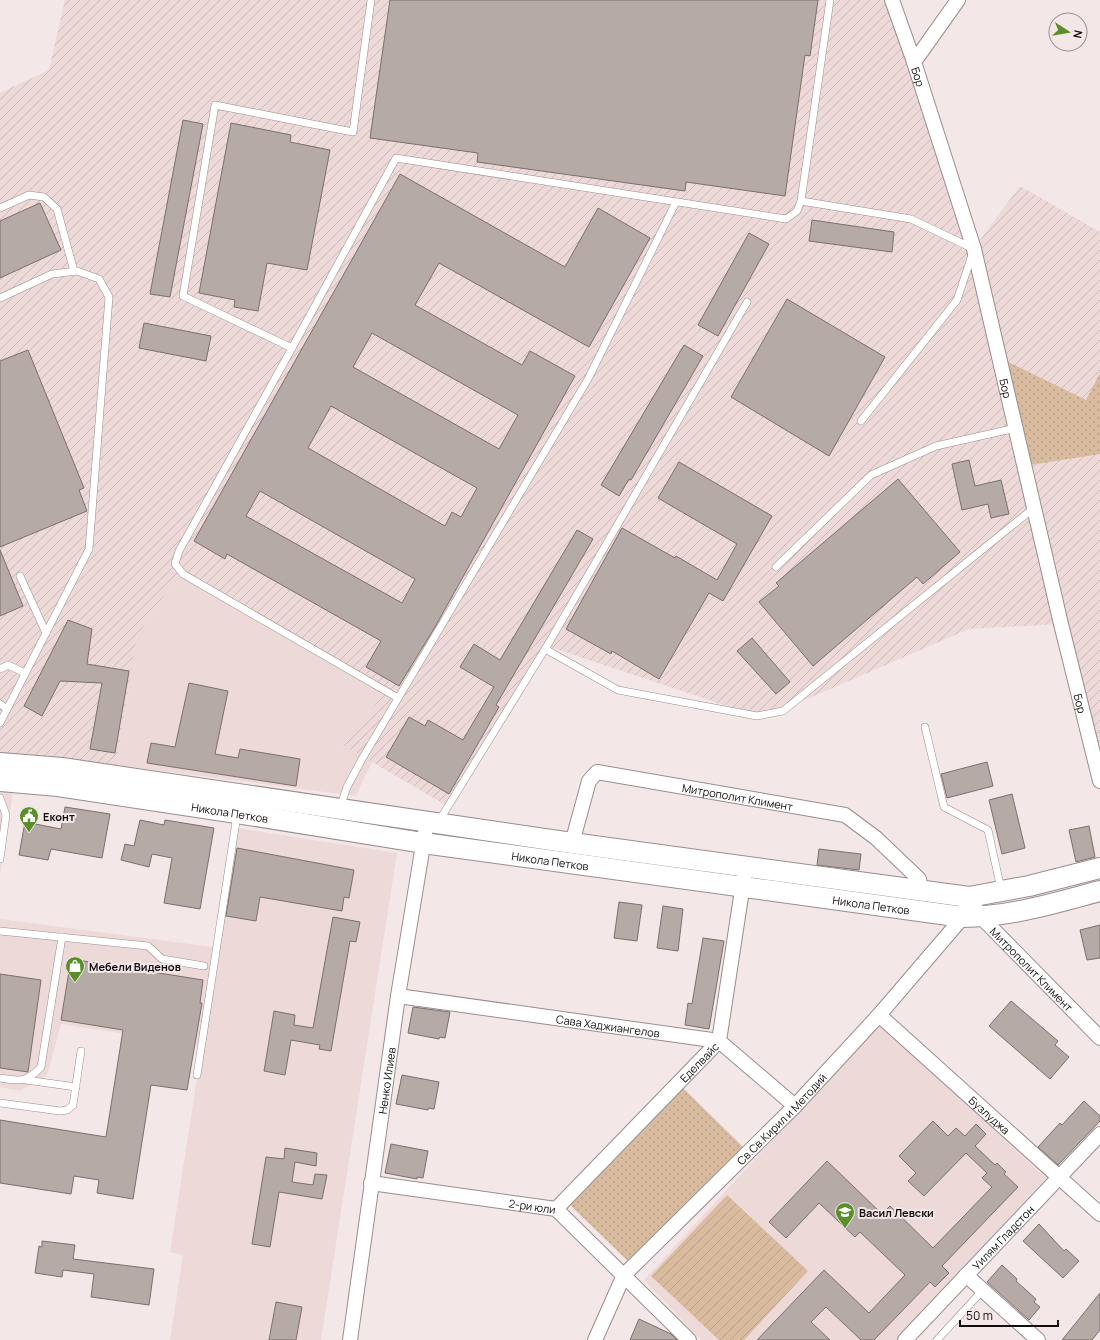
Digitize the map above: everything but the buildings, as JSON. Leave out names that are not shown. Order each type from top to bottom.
[{"type":"main road","name":"Никола Петков","points":[[0,763],[62,768],[572,843],[969,897],[1100,868]]},
{"type":"main road","name":"Никола Петков","points":[[0,781],[58,786],[423,843],[742,888],[972,917],[1034,908],[1100,891]]},
{"type":"street","name":"Бор","points":[[892,0],[914,62],[974,249],[1035,506],[1061,624],[1100,781]]},
{"type":"street","points":[[914,62],[958,0]]},
{"type":"street","name":"Митрополит Климент","points":[[572,843],[589,781],[597,772],[845,815],[876,838],[919,879],[920,891]]},
{"type":"street","name":"Ненко Илиев","points":[[350,1340],[398,996],[423,843],[432,822]]},
{"type":"street","name":"Еделвайс","points":[[556,1210],[719,1041],[745,867]]},
{"type":"street","name":"Св.Св.Кирил и Методий","points":[[595,1340],[624,1275],[795,1106],[972,917],[969,897]]},
{"type":"street","name":"Митрополит Климент","points":[[972,917],[1100,1038]]},
{"type":"street","name":"Сава Хаджиангелов","points":[[398,996],[719,1041]]},
{"type":"street","name":"Бузлуджа","points":[[879,1015],[1058,1178],[1100,1214]]},
{"type":"street","points":[[719,1041],[795,1106]]},
{"type":"street","name":"Уилям Гладстон","points":[[906,1340],[1100,1134]]},
{"type":"street","name":"2-ри юли","points":[[371,1183],[556,1210],[689,1340]]},
{"type":"street","points":[[966,1275],[1038,1340]]},
{"type":"lane","points":[[292,348],[183,296],[214,105],[353,132],[370,0]]},
{"type":"lane","points":[[398,698],[183,574],[175,564],[179,551],[396,158],[786,219],[797,211],[801,201],[830,0]]},
{"type":"lane","points":[[0,208],[29,195],[44,197],[57,209],[74,271]]},
{"type":"lane","points":[[801,201],[911,219],[974,249],[957,300],[860,421]]},
{"type":"lane","points":[[340,808],[347,787],[398,698],[588,378],[676,202]]},
{"type":"lane","points":[[0,298],[52,274],[74,271],[100,279],[109,296],[89,549],[0,723]]},
{"type":"lane","points":[[432,822],[545,649],[747,302]]},
{"type":"lane","points":[[776,567],[871,475],[936,446],[1016,428]]},
{"type":"lane","points":[[545,649],[618,690],[757,716],[783,711],[1035,506]]},
{"type":"lane","points":[[20,576],[46,633]]},
{"type":"lane","points":[[0,669],[8,665],[25,673]]},
{"type":"lane","points":[[0,704],[7,709]]},
{"type":"lane","points":[[926,727],[944,807],[988,830],[1001,891]]},
{"type":"lane","points":[[0,798],[6,815],[0,856]]},
{"type":"lane","points":[[197,1075],[237,813]]},
{"type":"lane","points":[[0,931],[148,946],[162,959],[204,966]]},
{"type":"lane","points":[[25,1080],[32,1076],[41,1067],[62,937]]},
{"type":"lane","points":[[0,1103],[60,1111],[67,1110],[73,1105],[81,1051]]},
{"type":"lane","points":[[0,1078],[76,1087]]},
{"type":"lane","points":[[937,1340],[983,1290]]},
{"type":"shaded area","points":[[65,0],[890,0],[974,248],[1020,186],[1100,232],[1100,765],[1061,624],[969,629],[763,718],[547,646],[449,807],[343,745],[383,695],[181,570],[137,636],[114,777],[0,763],[0,93],[49,70]]},
{"type":"shaded area","points":[[1000,358],[1086,400],[1100,373],[1100,454],[1024,466]]},
{"type":"shaded area","points":[[181,570],[384,696],[343,745],[372,762],[356,796],[116,765],[137,636]]},
{"type":"shaded area","points":[[0,792],[13,792],[0,875]]},
{"type":"shaded area","points":[[236,828],[397,853],[321,1340],[170,1340],[183,1255],[170,1252]]},
{"type":"shaded area","points":[[0,919],[213,947],[198,1045],[61,1024],[47,1075],[20,1091],[0,1087]]},
{"type":"shaded area","name":"Васил Левски","points":[[879,1024],[1046,1178],[897,1340],[701,1340],[644,1280]]},
{"type":"shaded area","points":[[680,1085],[745,1149],[632,1265],[567,1202]]},
{"type":"shaded area","points":[[727,1195],[808,1271],[744,1340],[719,1340],[651,1276]]},
{"type":"place","name":"Еконт","points":[[29,833]]},
{"type":"place","name":"Мебели Виденов","points":[[75,983]]},
{"type":"place","name":"Васил Левски","points":[[845,1229]]}]
